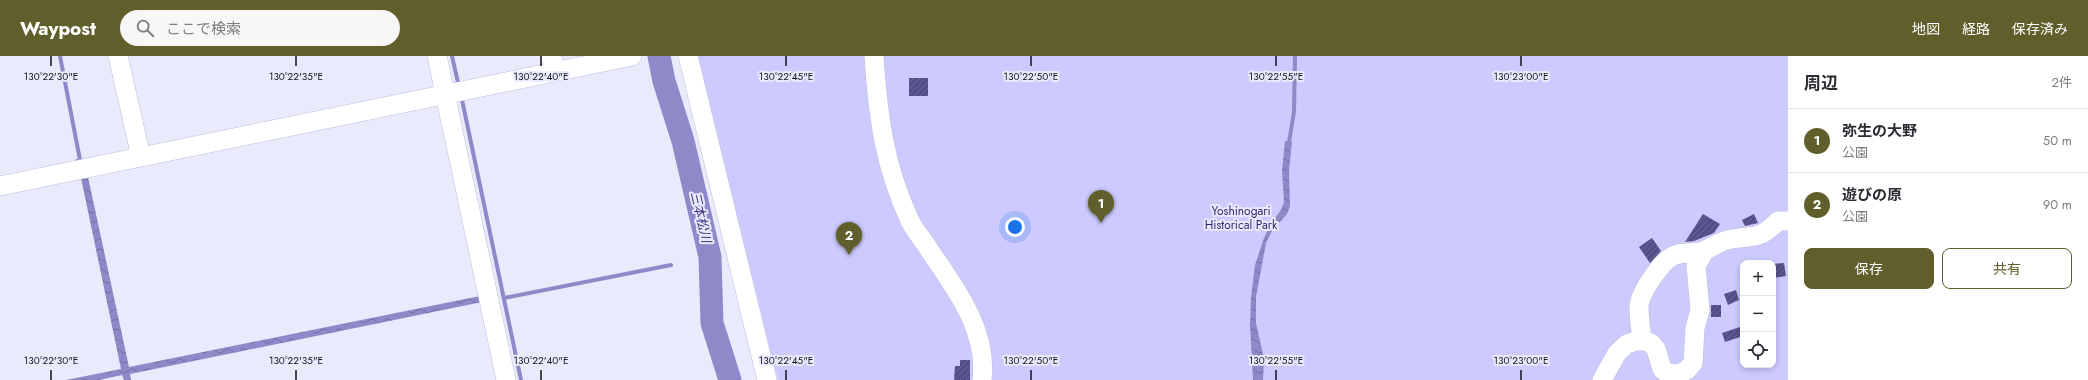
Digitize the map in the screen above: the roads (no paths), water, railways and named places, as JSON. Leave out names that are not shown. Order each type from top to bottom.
[{"type":"street","points":[[118,56],[141,157]]},
{"type":"street","points":[[437,56],[454,93],[506,380]]},
{"type":"street","points":[[0,186],[454,93],[554,63],[632,56]]},
{"type":"street","points":[[688,56],[767,380]]},
{"type":"street","points":[[874,56],[879,120],[888,165],[910,222],[959,292],[975,327],[984,369],[982,380]]},
{"type":"street","points":[[1642,341],[1639,308],[1640,298],[1656,274],[1670,257],[1705,250],[1713,245],[1731,239],[1762,235],[1769,231],[1778,221],[1788,221]]},
{"type":"street","points":[[1602,380],[1617,353],[1628,344],[1642,341],[1651,343],[1656,349],[1662,369],[1667,373],[1679,374],[1687,370],[1693,363],[1695,328],[1700,310],[1696,266],[1705,250]]},
{"type":"water","points":[[1285,141],[1292,142],[1289,170],[1290,206],[1287,214],[1272,231],[1266,243],[1256,297],[1256,323],[1264,359],[1263,380],[1253,380],[1250,325],[1251,298],[1255,265],[1264,238],[1270,225],[1281,210],[1284,202],[1282,171]]},
{"type":"water","points":[[88,177],[129,367],[480,296],[482,302],[130,374],[131,380],[124,380],[122,375],[99,380],[66,380],[121,369],[81,178]]},
{"type":"waterway","points":[[60,56],[80,160],[77,161]]},
{"type":"waterway","points":[[452,56],[459,87]]},
{"type":"waterway","name":"三本松川","points":[[659,56],[664,81],[683,141],[710,257],[712,323],[730,380]]},
{"type":"waterway","points":[[1289,142],[1294,112],[1295,56]]},
{"type":"waterway","points":[[461,95],[521,380]]},
{"type":"waterway","points":[[504,298],[671,265]]},
{"type":"place","name":"弥生の大野","points":[[1101,223]]},
{"type":"place","name":"遊びの原","points":[[849,255]]},
{"type":"park label","name":"Yoshinogari Historical Park","points":[[1241,218]]}]
